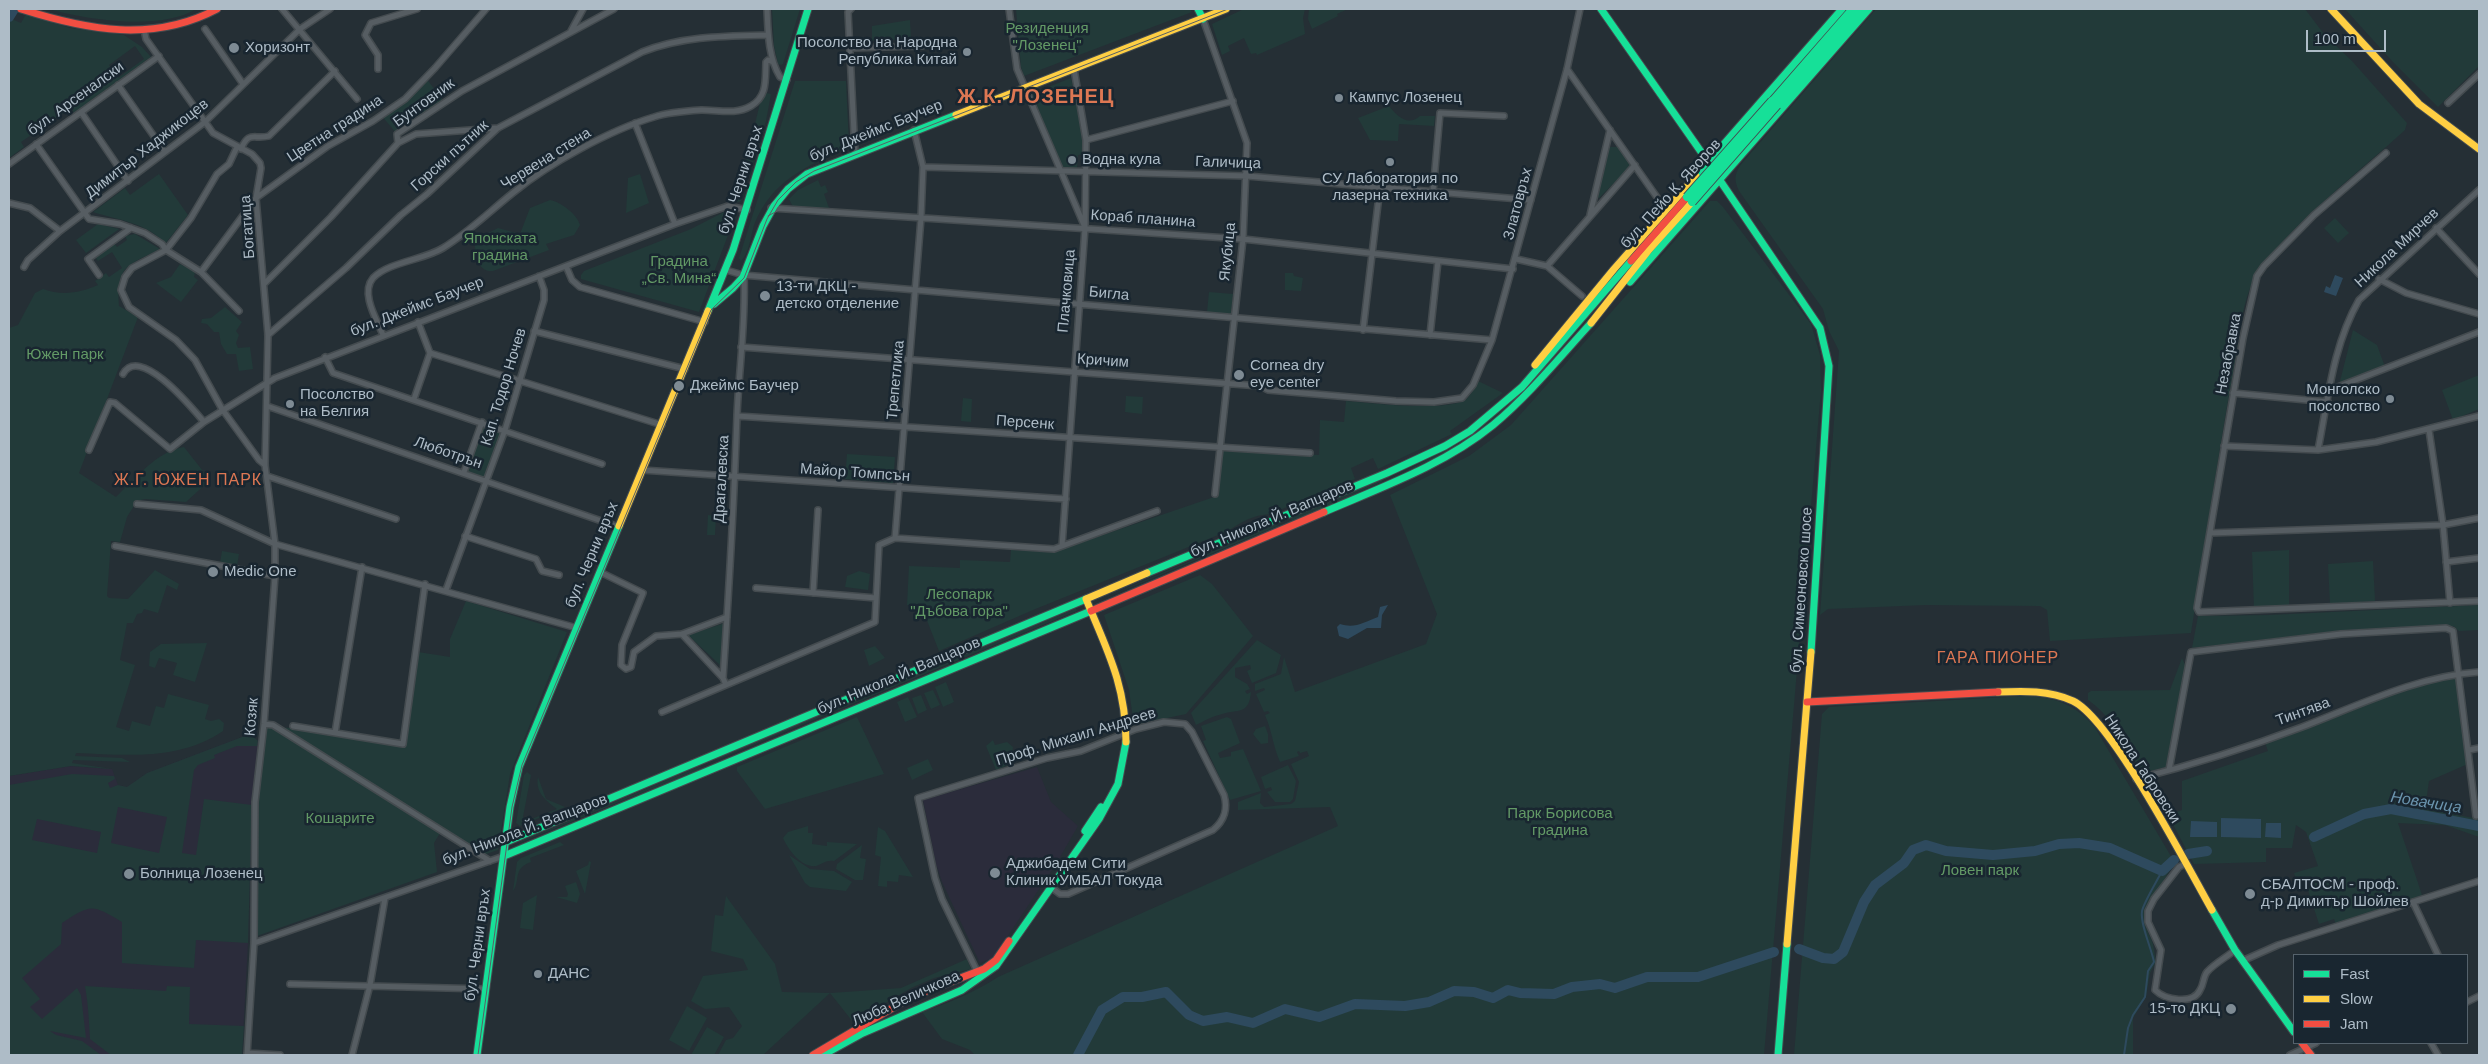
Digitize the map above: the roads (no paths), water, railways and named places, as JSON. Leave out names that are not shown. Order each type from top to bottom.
[{"type":"main road","points":[[24,10],[85,26],[144,29],[182,24],[199,19],[217,9]]},
{"type":"main road","name":"бул. Черни връх","points":[[477,1055],[510,807],[520,764],[726,270],[747,210],[808,9]]},
{"type":"main road","points":[[1198,9],[1203,19]]},
{"type":"main road","name":"бул. Джеймс Баучер","points":[[711,307],[737,285],[744,275],[771,208],[781,195],[800,178],[855,153],[1226,9]]},
{"type":"main road","name":"бул. Симеоновско шосе","points":[[1601,9],[1801,297],[1820,328],[1827,353],[1830,382],[1807,702],[1778,1055]]},
{"type":"main road","points":[[1526,388],[1537,362],[1573,317],[1822,31],[1844,9]]},
{"type":"main road","name":"бул. Пейо К. Яворов","points":[[1526,388],[1774,103],[1852,9]]},
{"type":"main road","name":"бул. Пейо К. Яворов","points":[[1774,103],[1861,9]]},
{"type":"main road","points":[[1837,46],[1865,9]]},
{"type":"main road","points":[[1601,312],[1720,181],[1869,9]]},
{"type":"main road","points":[[2331,9],[2419,104],[2479,149]]},
{"type":"main road","name":"бул. Пейо К. Яворов","points":[[1511,398],[1526,388],[1601,312],[1690,200]]},
{"type":"main road","name":"бул. Никола Й. Вапцаров","points":[[504,856],[1091,611],[1424,469],[1475,439],[1506,414],[1526,388]]},
{"type":"main road","name":"бул. Никола Й. Вапцаров","points":[[506,842],[1432,453],[1470,431],[1511,398]]},
{"type":"main road","points":[[1086,599],[1120,682],[1126,735]]},
{"type":"main road","name":"Никола Габровски","points":[[1807,702],[2026,691],[2052,693],[2075,702],[2095,719],[2136,779],[2242,961],[2293,1031]]},
{"type":"main road","name":"Люба Величкова","points":[[823,1055],[866,1030],[962,991],[985,977],[998,966],[1112,797],[1124,760],[1126,735]]},
{"type":"main road","name":"Люба Величкова","points":[[813,1055],[841,1037],[927,990],[978,973],[996,960],[1103,804],[1115,775],[1126,735]]},
{"type":"main road","points":[[708,758],[712,769]]},
{"type":"main road","points":[[958,980],[964,983],[962,991]]},
{"type":"main road","points":[[927,990],[924,992],[925,999],[933,1003]]},
{"type":"main road","points":[[2304,1045],[2311,1055]]},
{"type":"street","points":[[282,9],[357,99]]},
{"type":"street","name":"Димитър Хаджикоцев","points":[[24,267],[28,260],[60,232],[204,122],[300,29],[330,9]]},
{"type":"street","points":[[378,69],[378,55],[365,35],[371,23],[418,9]]},
{"type":"street","name":"Цветна градина","points":[[201,272],[256,198],[328,146],[373,121],[405,99],[486,9]]},
{"type":"street","points":[[571,32],[583,9]]},
{"type":"street","name":"Бунтовник","points":[[264,283],[331,217],[398,142],[397,134],[462,91],[614,9]]},
{"type":"street","points":[[767,9],[768,35],[773,62],[780,77],[787,80]]},
{"type":"street","points":[[851,9],[848,12],[855,153]]},
{"type":"street","points":[[1009,9],[1017,69],[1085,228]]},
{"type":"street","name":"Златовръх","points":[[1462,398],[1473,385],[1492,340],[1516,259],[1567,69],[1580,9]]},
{"type":"street","name":"Якубица","points":[[1203,19],[1247,143],[1243,239],[1214,494]]},
{"type":"street","name":"Богатица","points":[[144,29],[146,39],[212,134],[252,154],[260,163],[256,198],[268,335],[268,381]]},
{"type":"street","points":[[205,29],[243,84]]},
{"type":"street","name":"Горски пътник","points":[[268,335],[346,268],[401,215],[427,194],[498,128],[660,44],[712,37],[768,35]]},
{"type":"street","points":[[850,48],[922,46]]},
{"type":"street","name":"бул. Арсеналски","points":[[9,164],[159,56]]},
{"type":"street","name":"Червена стена","points":[[383,335],[368,291],[373,278],[383,271],[441,250],[535,177],[589,145],[635,123],[676,112],[740,111],[752,105],[761,97],[765,86],[766,62],[768,60],[773,62]]},
{"type":"street","name":"Плачковица","points":[[1062,546],[1073,371],[1085,228],[1086,140],[1074,69]]},
{"type":"street","points":[[1567,69],[1661,203]]},
{"type":"street","points":[[265,465],[259,460],[222,409],[196,360],[176,340],[134,312],[123,298],[121,290],[125,277],[132,268],[166,250],[191,218],[217,174],[229,164],[244,142],[251,136],[269,136],[335,71]]},
{"type":"street","points":[[2448,103],[2479,74]]},
{"type":"street","points":[[118,85],[165,152]]},
{"type":"street","points":[[1086,140],[1233,101]]},
{"type":"street","points":[[81,112],[128,181]]},
{"type":"street","points":[[1433,192],[1440,112],[1504,116]]},
{"type":"street","points":[[635,123],[675,224]]},
{"type":"street","points":[[398,142],[416,134],[498,128]]},
{"type":"street","name":"Трепетлика","points":[[895,538],[917,290],[921,218],[923,167],[914,130]]},
{"type":"street","points":[[1590,217],[1610,130]]},
{"type":"street","points":[[36,144],[84,213],[93,220],[120,224],[145,233],[162,244],[166,250],[201,272],[239,311]]},
{"type":"street","name":"Незабравка","points":[[2386,153],[2314,215],[2264,266],[2257,276],[2224,446],[2197,608],[2199,612],[2450,603]]},
{"type":"street","points":[[1546,266],[1635,165]]},
{"type":"street","name":"Галичица","points":[[923,167],[1247,176],[1531,200]]},
{"type":"street","points":[[1363,330],[1380,187]]},
{"type":"street","name":"Никола Мирчев","points":[[2318,450],[2346,322],[2359,300],[2379,279],[2479,190]]},
{"type":"street","points":[[9,203],[30,208],[60,232]]},
{"type":"street","name":"бул. Джеймс Баучер","points":[[89,450],[110,402],[115,403],[170,449],[222,409],[268,381],[325,357],[675,224],[728,206],[747,210]]},
{"type":"street","name":"Кораб планина","points":[[771,208],[1243,239],[1513,269]]},
{"type":"street","points":[[99,275],[88,258],[131,228]]},
{"type":"street","points":[[2436,228],[2479,274]]},
{"type":"street","points":[[1516,259],[1546,266],[1582,296]]},
{"type":"street","points":[[1430,335],[1438,261]]},
{"type":"street","points":[[566,266],[572,280],[580,287],[705,322]]},
{"type":"street","name":"Бигла","points":[[726,270],[744,275],[1492,340]]},
{"type":"street","name":"Драгалевска","points":[[726,685],[723,678],[746,287],[744,275]]},
{"type":"street","name":"Кап. Тодор Ночев","points":[[446,590],[505,430],[545,295],[539,276]]},
{"type":"street","points":[[2379,279],[2406,294],[2479,314]]},
{"type":"street","points":[[414,399],[430,353],[418,322]]},
{"type":"street","points":[[534,331],[686,369]]},
{"type":"street","points":[[2330,390],[2479,332]]},
{"type":"street","name":"Кричим","points":[[741,347],[1073,371],[1396,401],[1434,402],[1462,398]]},
{"type":"street","points":[[430,353],[662,424]]},
{"type":"street","points":[[325,357],[332,373],[414,399],[602,464]]},
{"type":"street","points":[[124,374],[129,367],[134,365],[146,368],[179,394],[204,422]]},
{"type":"street","name":"Козяк","points":[[247,1054],[254,943],[255,802],[264,724],[275,576],[275,544],[265,465],[268,381]]},
{"type":"street","points":[[2234,393],[2328,402]]},
{"type":"street","name":"Люботрън","points":[[267,406],[464,472],[619,527]]},
{"type":"street","name":"Персенк","points":[[737,416],[1310,453]]},
{"type":"street","points":[[2224,446],[2318,450],[2376,442],[2430,430],[2479,416]]},
{"type":"street","name":"Кап. Тодор Ночев","points":[[464,472],[482,422]]},
{"type":"street","points":[[2430,430],[2450,603],[2479,601]]},
{"type":"street","name":"Майор Томпсън","points":[[642,470],[1066,499]]},
{"type":"street","points":[[267,476],[396,519]]},
{"type":"street","points":[[137,504],[200,510],[275,544],[425,584],[577,628]]},
{"type":"street","points":[[813,593],[818,510]]},
{"type":"street","points":[[662,712],[875,622],[879,545],[895,538],[1054,549],[1157,511]]},
{"type":"street","points":[[2210,533],[2442,525],[2479,518]]},
{"type":"street","points":[[465,536],[536,559],[542,571],[559,575]]},
{"type":"street","points":[[115,546],[275,576]]},
{"type":"street","points":[[2446,562],[2479,558]]},
{"type":"street","points":[[335,733],[362,567]]},
{"type":"street","points":[[600,572],[643,593],[622,645],[623,668],[631,667],[634,652],[656,636],[682,634],[727,618]]},
{"type":"street","points":[[292,726],[403,744],[425,584]]},
{"type":"street","points":[[756,588],[876,598]]},
{"type":"street","points":[[2169,770],[2191,652],[2341,634],[2446,628],[2453,631],[2476,816]]},
{"type":"street","points":[[682,634],[723,678]]},
{"type":"street","name":"Тинтява","points":[[2136,779],[2292,730],[2406,687],[2459,674],[2479,672]]},
{"type":"street","name":"Проф. Михаил Андреев","points":[[978,973],[942,899],[935,878],[918,798],[1047,758],[1082,751],[1164,722],[1185,724],[1192,732],[1224,795],[1225,813],[1213,830],[1068,894],[1060,894],[1052,888]]},
{"type":"street","points":[[264,724],[273,725],[490,861]]},
{"type":"street","points":[[2469,750],[2479,748]]},
{"type":"street","name":"бул. Никола Й. Вапцаров","points":[[254,943],[504,856]]},
{"type":"street","points":[[2185,864],[2180,867],[2154,899],[2148,911],[2148,922],[2161,950],[2155,990],[2182,1000],[2196,996],[2208,970],[2236,950]]},
{"type":"street","points":[[2242,961],[2278,946],[2479,881]]},
{"type":"street","points":[[352,1055],[370,985],[385,898]]},
{"type":"street","points":[[2412,902],[2438,954]]},
{"type":"street","points":[[290,984],[486,990]]},
{"type":"street","points":[[2432,1044],[2438,1055]]},
{"type":"street","points":[[2290,1055],[2304,1045]]},
{"type":"street","points":[[247,1054],[280,1055]]},
{"type":"waterway","points":[[9,17],[14,9]]},
{"type":"waterway","name":"Новачица","points":[[2314,837],[2364,814],[2391,809],[2479,826]]},
{"type":"waterway","points":[[1799,949],[1823,958],[1834,959],[1843,952],[1864,902],[1875,885],[1904,863],[1913,850],[1926,845],[1946,851],[1993,855],[2035,851],[2059,844],[2079,843],[2110,848],[2162,871],[2174,860]]},
{"type":"waterway","name":"Новачица","points":[[2188,854],[2207,851]]},
{"type":"waterway","points":[[2124,1055],[2128,1028],[2133,1015],[2145,997],[2148,971],[2154,962],[2144,929],[2142,911],[2162,871]]},
{"type":"waterway","points":[[1078,1055],[1102,1010],[1123,997],[1142,997],[1166,992],[1189,1015],[1203,1021],[1227,1017],[1253,1023],[1285,1009],[1319,1017],[1355,1004],[1405,1006],[1429,1002],[1454,991],[1474,992],[1493,998],[1508,990],[1520,993],[1554,994],[1572,987],[1600,984],[1615,988],[1647,977],[1698,977],[1774,952]]},
{"type":"tram line","points":[[478,1055],[512,807],[522,765],[711,310],[744,278],[767,219],[778,200],[796,182],[814,171],[1228,9]]},
{"type":"tram line","points":[[768,216],[779,210],[831,213]]},
{"type":"place","name":"Хоризонт","points":[[234,48]]},
{"type":"place","name":"Посолство на Народна Република Китай","points":[[967,52]]},
{"type":"place","name":"Кампус Лозенец","points":[[1339,98]]},
{"type":"place","name":"Водна кула","points":[[1072,160]]},
{"type":"place","name":"СУ Лаборатория по лазерна техника","points":[[1390,162]]},
{"type":"place","name":"13-ти ДКЦ - детско отделение","points":[[765,296]]},
{"type":"place","name":"Cornea dry eye center","points":[[1239,375]]},
{"type":"place","name":"Джеймс Баучер","points":[[679,386]]},
{"type":"place","name":"Монголско посолство","points":[[2390,399]]},
{"type":"place","name":"Посолство на Белгия","points":[[290,404]]},
{"type":"place","name":"Medic One","points":[[213,572]]},
{"type":"place","name":"Аджибадем Сити Клиник УМБАЛ Токуда","points":[[995,873]]},
{"type":"place","name":"Болница Лозенец","points":[[129,874]]},
{"type":"place","name":"СБАЛТОСМ - проф. д-р Димитър Шойлев","points":[[2250,894]]},
{"type":"place","name":"ДАНС","points":[[538,974]]},
{"type":"place","name":"15-то ДКЦ","points":[[2231,1009]]},
{"type":"district","name":"Ж.К. ЛОЗЕНЕЦ","points":[[1036,97]]},
{"type":"district","name":"Ж.Г. ЮЖЕН ПАРК","points":[[188,481]]},
{"type":"district","name":"ГАРА ПИОНЕР","points":[[1998,659]]},
{"type":"park label","name":"Резиденция \"Лозенец\"","points":[[1047,38]]},
{"type":"park label","name":"Японската градина","points":[[500,248]]},
{"type":"park label","name":"Градина „Св. Мина“","points":[[679,270]]},
{"type":"park label","name":"Южен парк","points":[[65,355]]},
{"type":"park label","name":"Лесопарк \"Дъбова гора\"","points":[[959,604]]},
{"type":"park label","name":"Кошарите","points":[[340,819]]},
{"type":"park label","name":"Парк Борисова градина","points":[[1560,822]]},
{"type":"park label","name":"Ловен парк","points":[[1980,871]]}]
